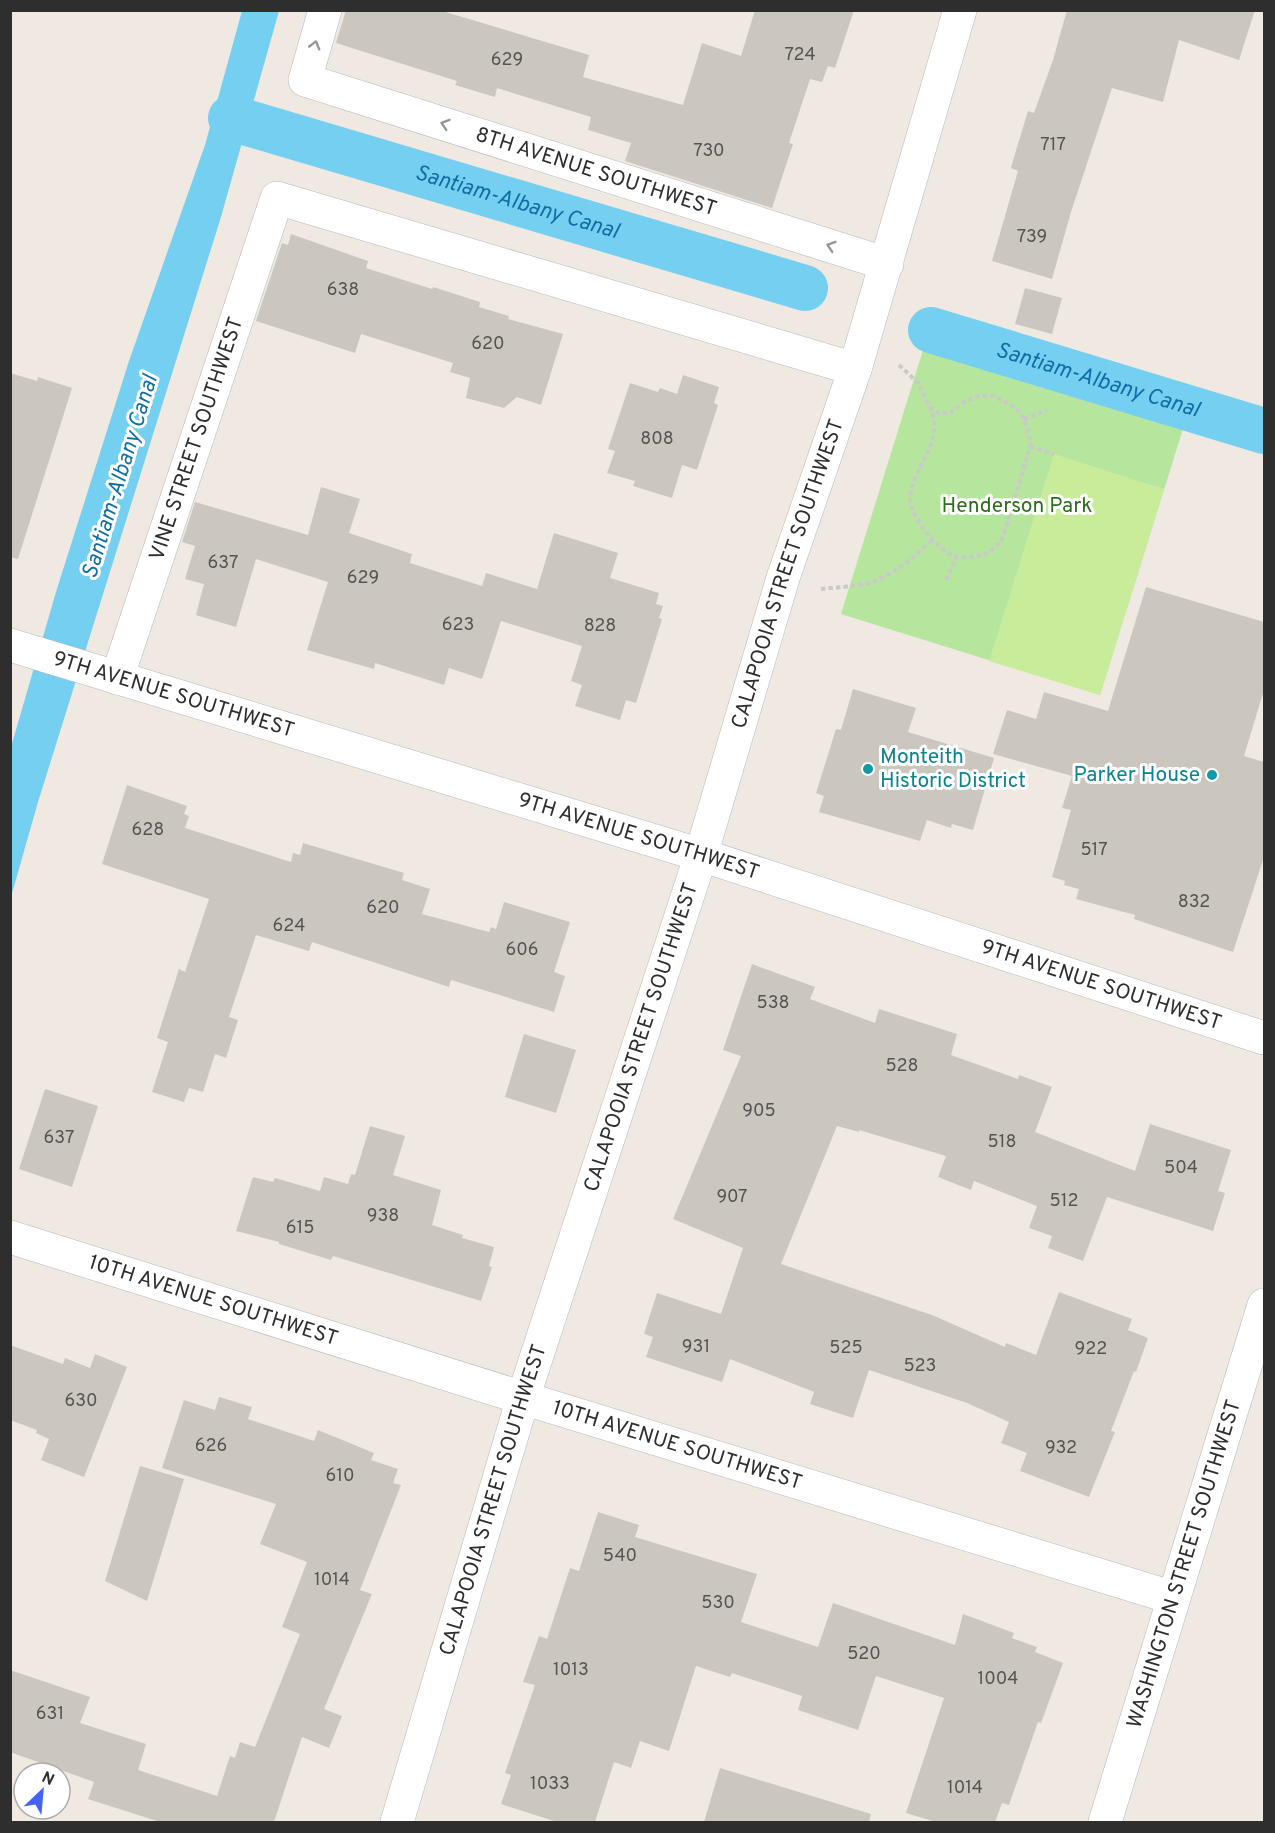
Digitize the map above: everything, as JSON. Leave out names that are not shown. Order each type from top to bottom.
[{"type":"street","name":"8TH AVENUE SOUTHWEST","points":[[325,10],[305,80],[887,264]]},
{"type":"street","name":"CALAPOOIA STREET SOUTHWEST","points":[[397,1822],[524,1398],[701,855],[778,594],[855,369],[960,10]]},
{"type":"street","name":"VINE STREET SOUTHWEST","points":[[105,675],[277,198],[855,369]]},
{"type":"street","name":"9TH AVENUE SOUTHWEST","points":[[23,648],[105,675],[701,855],[1264,1038]]},
{"type":"street","name":"10TH AVENUE SOUTHWEST","points":[[10,1237],[1174,1598]]},
{"type":"street","name":"WASHINGTON STREET SOUTHWEST","points":[[1105,1822],[1264,1305]]},
{"type":"path","points":[[865,333],[918,383],[928,406],[933,414],[935,427],[933,441],[914,483],[910,500],[920,524],[934,544],[957,557],[979,556],[997,547],[1004,535],[1031,443],[1024,419],[1016,408],[994,396],[979,396],[964,402],[950,413],[939,414],[928,406]]},
{"type":"path","points":[[1024,419],[1047,410]]},
{"type":"path","points":[[1030,447],[1054,454]]},
{"type":"path","points":[[778,594],[868,583],[886,576],[911,560],[932,540]]},
{"type":"path","points":[[946,580],[957,557]]},
{"type":"green space","name":"Henderson Park","points":[[928,334],[1187,416],[1100,695],[841,614]]},
{"type":"green space","points":[[1054,454],[1164,489],[1100,695],[989,661]]},
{"type":"water","points":[[242,11],[279,11],[221,217],[38,802],[11,897],[11,747],[56,592],[129,361],[205,145]]},
{"type":"building","points":[[346,10],[439,10],[589,55],[583,77],[683,105],[702,43],[741,56],[755,10],[854,10],[835,68],[828,66],[822,82],[810,79],[789,143],[793,144],[772,208],[625,161],[631,143],[588,130],[591,117],[497,88],[495,97],[455,85],[457,81],[336,43]]},
{"type":"building","points":[[1067,10],[1255,10],[1239,60],[1179,40],[1163,102],[1112,88],[1071,212],[1052,279],[992,261],[1018,171],[1011,168],[1014,157],[1028,111],[1034,113],[1053,60]]},
{"type":"building","points":[[291,234],[368,261],[366,268],[480,302],[479,307],[509,316],[508,319],[563,334],[541,405],[517,397],[504,408],[466,398],[470,378],[450,372],[453,363],[361,334],[355,353],[256,321],[282,243],[288,245]]},
{"type":"building","points":[[1025,288],[1062,298],[1052,334],[1015,324]]},
{"type":"building","points":[[10,373],[37,381],[38,377],[72,388],[18,559],[10,557]]},
{"type":"building","points":[[683,375],[719,387],[714,403],[718,405],[697,470],[682,465],[672,498],[633,486],[635,481],[607,473],[615,451],[608,449],[630,383],[658,392],[660,388],[677,394]]},
{"type":"building","points":[[321,487],[360,499],[349,533],[412,554],[410,563],[482,586],[486,573],[537,589],[554,533],[618,553],[610,578],[659,593],[656,604],[663,606],[659,618],[662,619],[636,703],[626,700],[620,720],[575,706],[582,685],[571,681],[582,646],[501,621],[482,679],[449,668],[444,685],[375,663],[374,669],[307,650],[328,582],[256,559],[236,627],[196,615],[204,584],[185,579],[195,546],[182,542],[195,502],[308,535]]},
{"type":"building","points":[[1146,587],[1264,622],[1264,690],[1244,756],[1264,762],[1264,857],[1233,952],[1134,919],[1135,915],[1076,899],[1079,889],[1064,885],[1065,881],[1052,877],[1071,810],[1062,808],[1072,776],[993,754],[1007,710],[1036,719],[1044,692],[1108,711]]},
{"type":"building","points":[[853,689],[916,708],[908,732],[994,758],[973,830],[952,824],[951,828],[927,820],[920,841],[819,812],[824,796],[816,793],[836,729],[841,730]]},
{"type":"building","points":[[127,785],[187,806],[184,814],[189,816],[185,828],[291,862],[293,853],[300,855],[303,843],[404,873],[402,880],[430,889],[422,914],[489,932],[491,927],[496,929],[504,902],[570,922],[554,972],[565,976],[554,1012],[451,980],[449,987],[312,942],[309,951],[256,935],[229,1017],[238,1020],[226,1058],[215,1054],[203,1092],[189,1088],[184,1102],[152,1092],[168,1042],[157,1038],[179,969],[185,972],[209,899],[102,864]]},
{"type":"building","points":[[752,964],[815,987],[810,999],[875,1023],[879,1009],[957,1034],[951,1055],[1018,1079],[1019,1075],[1052,1087],[1035,1132],[1135,1171],[1150,1124],[1231,1150],[1218,1191],[1225,1193],[1213,1231],[1107,1197],[1083,1261],[1048,1248],[1052,1236],[1029,1228],[1037,1206],[974,1181],[971,1190],[938,1177],[946,1156],[859,1130],[859,1132],[837,1126],[781,1264],[932,1315],[1005,1347],[1006,1343],[1036,1355],[1059,1292],[1132,1319],[1128,1330],[1148,1338],[1111,1431],[1115,1432],[1089,1497],[1020,1471],[1027,1453],[1001,1443],[1009,1422],[967,1403],[869,1370],[853,1418],[810,1404],[814,1392],[730,1359],[722,1382],[646,1357],[653,1337],[644,1334],[657,1293],[721,1314],[743,1248],[673,1219],[741,1056],[723,1050]]},
{"type":"building","points":[[524,1034],[576,1050],[556,1113],[505,1097]]},
{"type":"building","points":[[45,1089],[98,1106],[72,1187],[19,1169]]},
{"type":"building","points":[[370,1126],[405,1136],[393,1175],[441,1190],[432,1225],[463,1235],[462,1238],[494,1247],[489,1266],[492,1267],[481,1301],[333,1256],[331,1260],[279,1244],[279,1242],[236,1231],[253,1177],[273,1182],[275,1178],[320,1191],[324,1177],[348,1184],[351,1174],[355,1175]]},
{"type":"building","points":[[10,1345],[63,1364],[65,1358],[90,1368],[95,1354],[127,1367],[84,1477],[41,1460],[49,1439],[36,1433],[37,1430],[10,1420]]},
{"type":"building","points":[[219,1397],[252,1407],[248,1419],[314,1441],[318,1430],[374,1453],[371,1460],[398,1469],[393,1483],[401,1485],[360,1590],[372,1594],[324,1709],[342,1716],[329,1748],[302,1737],[274,1822],[160,1822],[88,1799],[94,1782],[72,1774],[72,1761],[35,1761],[10,1752],[10,1670],[90,1697],[80,1723],[146,1744],[138,1770],[217,1796],[230,1756],[235,1758],[240,1742],[255,1747],[300,1634],[282,1627],[307,1562],[260,1544],[276,1504],[162,1468],[184,1400],[215,1410]]},
{"type":"building","points":[[140,1466],[184,1479],[147,1601],[105,1581]]},
{"type":"building","points":[[598,1512],[639,1525],[635,1537],[757,1574],[741,1622],[818,1647],[833,1603],[955,1645],[963,1614],[1014,1633],[1012,1638],[1037,1647],[1035,1652],[1063,1663],[1041,1723],[1038,1722],[1009,1805],[1002,1803],[995,1822],[936,1822],[906,1813],[944,1698],[876,1676],[858,1730],[798,1710],[802,1696],[732,1673],[730,1677],[696,1666],[669,1751],[640,1741],[631,1768],[614,1762],[595,1822],[557,1822],[501,1804],[511,1775],[505,1773],[535,1685],[523,1682],[539,1636],[547,1639],[570,1568],[579,1571]]},
{"type":"building","points":[[720,1768],[871,1814],[869,1822],[704,1822]]},
{"type":"waterway","name":"Santiam-Albany Canal","points":[[231,118],[805,288]]},
{"type":"waterway","name":"Santiam-Albany Canal","points":[[931,330],[1264,431]]},
{"type":"place","name":"Monteith Historic District","points":[[868,769]]},
{"type":"place","name":"Parker House","points":[[1212,775]]}]
